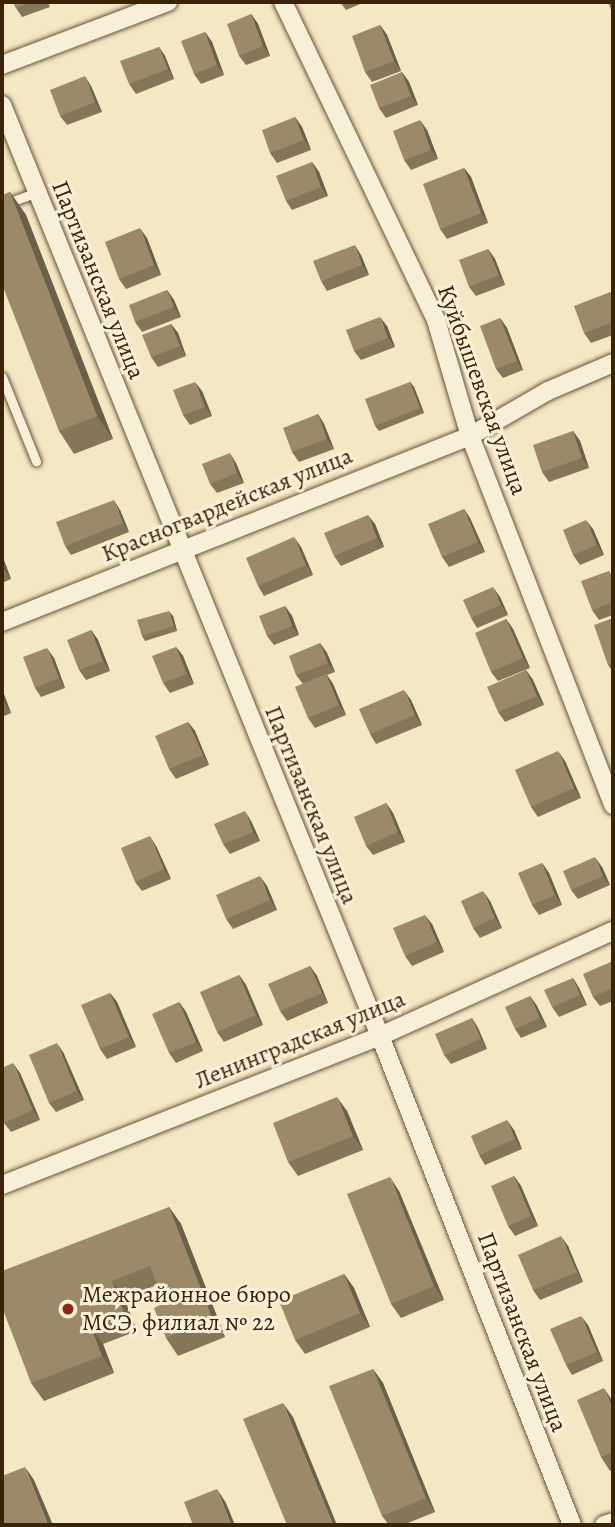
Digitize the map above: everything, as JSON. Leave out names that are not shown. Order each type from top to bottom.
[{"type":"street","points":[[2,65],[168,2]]},
{"type":"street","name":"Куйбышевская улица","points":[[283,2],[436,320],[470,436],[613,805]]},
{"type":"street","name":"Партизанская улица","points":[[2,105],[180,549],[380,1036],[572,1525]]},
{"type":"street","name":"Красногвардейская улица","points":[[2,622],[470,436],[548,391],[613,363]]},
{"type":"street","name":"Ленинградская улица","points":[[2,1185],[380,1036],[613,930]]},
{"type":"street","points":[[604,1525],[613,1522]]},
{"type":"lane","points":[[2,205],[37,192]]},
{"type":"lane","points":[[2,377],[36,461]]},
{"type":"building","points":[[13,2],[31,2],[16,8]]},
{"type":"building","points":[[613,2],[613,14],[608,3]]},
{"type":"building","points":[[251,14],[263,46],[239,56],[227,24]]},
{"type":"building","points":[[380,25],[394,61],[365,72],[352,36]]},
{"type":"building","points":[[205,32],[217,65],[194,74],[181,41]]},
{"type":"building","points":[[159,47],[168,69],[129,84],[120,61]]},
{"type":"building","points":[[402,72],[411,96],[379,108],[370,85]]},
{"type":"building","points":[[85,76],[95,102],[60,116],[50,90]]},
{"type":"building","points":[[295,117],[304,140],[270,153],[262,130]]},
{"type":"building","points":[[420,120],[431,150],[404,160],[393,131]]},
{"type":"building","points":[[312,162],[321,187],[286,201],[276,176]]},
{"type":"building","points":[[464,168],[481,213],[440,229],[423,184]]},
{"type":"building","points":[[10,192],[97,416],[59,431],[2,284],[2,195]]},
{"type":"building","points":[[140,228],[154,265],[119,279],[105,242]]},
{"type":"building","points":[[355,245],[362,265],[321,281],[313,261]]},
{"type":"building","points":[[488,249],[499,275],[469,287],[459,260]]},
{"type":"building","points":[[167,290],[174,307],[135,322],[129,305]]},
{"type":"building","points":[[613,291],[613,322],[584,333],[574,306]]},
{"type":"building","points":[[380,317],[388,338],[354,351],[346,330]]},
{"type":"building","points":[[500,318],[517,361],[496,369],[480,326]]},
{"type":"building","points":[[171,324],[180,346],[151,357],[142,335]]},
{"type":"building","points":[[195,382],[205,407],[183,415],[173,390]]},
{"type":"building","points":[[410,382],[420,408],[375,426],[365,399]]},
{"type":"building","points":[[318,414],[327,439],[292,452],[283,428]]},
{"type":"building","points":[[573,431],[582,458],[542,472],[533,445]]},
{"type":"building","points":[[230,453],[237,473],[210,484],[202,464]]},
{"type":"building","points":[[114,500],[123,523],[65,546],[56,522]]},
{"type":"building","points":[[464,509],[478,542],[442,557],[428,524]]},
{"type":"building","points":[[368,515],[377,538],[334,556],[324,533]]},
{"type":"building","points":[[586,520],[597,545],[573,555],[563,530]]},
{"type":"building","points":[[294,537],[306,565],[258,586],[246,558]]},
{"type":"building","points":[[609,571],[613,584],[613,602],[592,610],[581,581]]},
{"type":"building","points":[[493,587],[501,605],[471,618],[463,600]]},
{"type":"building","points":[[285,606],[292,626],[267,636],[259,616]]},
{"type":"building","points":[[169,611],[174,626],[142,636],[137,620]]},
{"type":"building","points":[[613,618],[613,663],[608,665],[594,625]]},
{"type":"building","points":[[506,619],[523,658],[491,672],[475,633]]},
{"type":"building","points":[[91,630],[103,661],[79,670],[67,640]]},
{"type":"building","points":[[320,643],[328,663],[296,675],[289,656]]},
{"type":"building","points":[[176,647],[187,674],[163,683],[152,656]]},
{"type":"building","points":[[47,648],[59,678],[35,688],[23,657]]},
{"type":"building","points":[[526,670],[537,696],[498,712],[487,687]]},
{"type":"building","points":[[326,674],[339,705],[308,718],[295,687]]},
{"type":"building","points":[[404,690],[415,715],[370,734],[359,709]]},
{"type":"building","points":[[188,722],[203,755],[169,769],[155,736]]},
{"type":"building","points":[[558,751],[574,788],[531,807],[515,770]]},
{"type":"building","points":[[386,803],[398,832],[366,846],[354,817]]},
{"type":"building","points":[[245,811],[253,832],[223,844],[214,824]]},
{"type":"building","points":[[150,836],[164,869],[135,882],[121,848]]},
{"type":"building","points":[[595,857],[603,876],[571,890],[563,871]]},
{"type":"building","points":[[542,863],[555,895],[532,905],[518,873]]},
{"type":"building","points":[[260,876],[270,900],[226,919],[216,895]]},
{"type":"building","points":[[483,891],[495,918],[473,928],[461,901]]},
{"type":"building","points":[[425,915],[437,942],[405,956],[393,928]]},
{"type":"building","points":[[613,961],[613,988],[593,997],[583,974]]},
{"type":"building","points":[[310,966],[322,993],[280,1011],[268,984]]},
{"type":"building","points":[[239,975],[256,1015],[217,1032],[200,992]]},
{"type":"building","points":[[573,978],[580,995],[552,1007],[544,990]]},
{"type":"building","points":[[110,993],[129,1037],[100,1049],[81,1005]]},
{"type":"building","points":[[530,996],[540,1018],[515,1029],[505,1007]]},
{"type":"building","points":[[179,1002],[196,1042],[169,1053],[152,1014]]},
{"type":"building","points":[[472,1018],[481,1039],[444,1055],[435,1034]]},
{"type":"building","points":[[57,1043],[77,1091],[49,1103],[29,1055]]},
{"type":"building","points":[[13,1063],[33,1110],[4,1123],[2,1068]]},
{"type":"building","points":[[337,1097],[353,1136],[288,1162],[273,1123]]},
{"type":"building","points":[[507,1120],[515,1139],[479,1155],[471,1136]]},
{"type":"building","points":[[514,1176],[531,1216],[508,1226],[491,1186]]},
{"type":"building","points":[[390,1177],[434,1286],[391,1304],[347,1194]]},
{"type":"building","name":"Межрайонное бюро МСЭ, филиал № 22","points":[[169,1207],[213,1320],[166,1338],[154,1308],[164,1303],[150,1266],[112,1281],[124,1313],[91,1327],[102,1356],[31,1383],[2,1307],[2,1271]]},
{"type":"building","points":[[561,1236],[577,1272],[533,1290],[518,1255]]},
{"type":"building","points":[[344,1274],[360,1313],[295,1340],[279,1301]]},
{"type":"building","points":[[581,1316],[597,1352],[566,1365],[550,1329]]},
{"type":"building","points":[[373,1369],[426,1498],[382,1516],[329,1386]]},
{"type":"building","points":[[604,1388],[613,1410],[613,1452],[601,1457],[577,1400]]},
{"type":"building","points":[[283,1403],[333,1525],[287,1525],[243,1419]]},
{"type":"building","points":[[25,1467],[48,1525],[2,1525],[2,1476]]},
{"type":"building","points":[[217,1489],[231,1525],[193,1525],[184,1502]]},
{"type":"place","name":"Межрайонное бюро МСЭ, филиал № 22","points":[[68,1309]]}]
